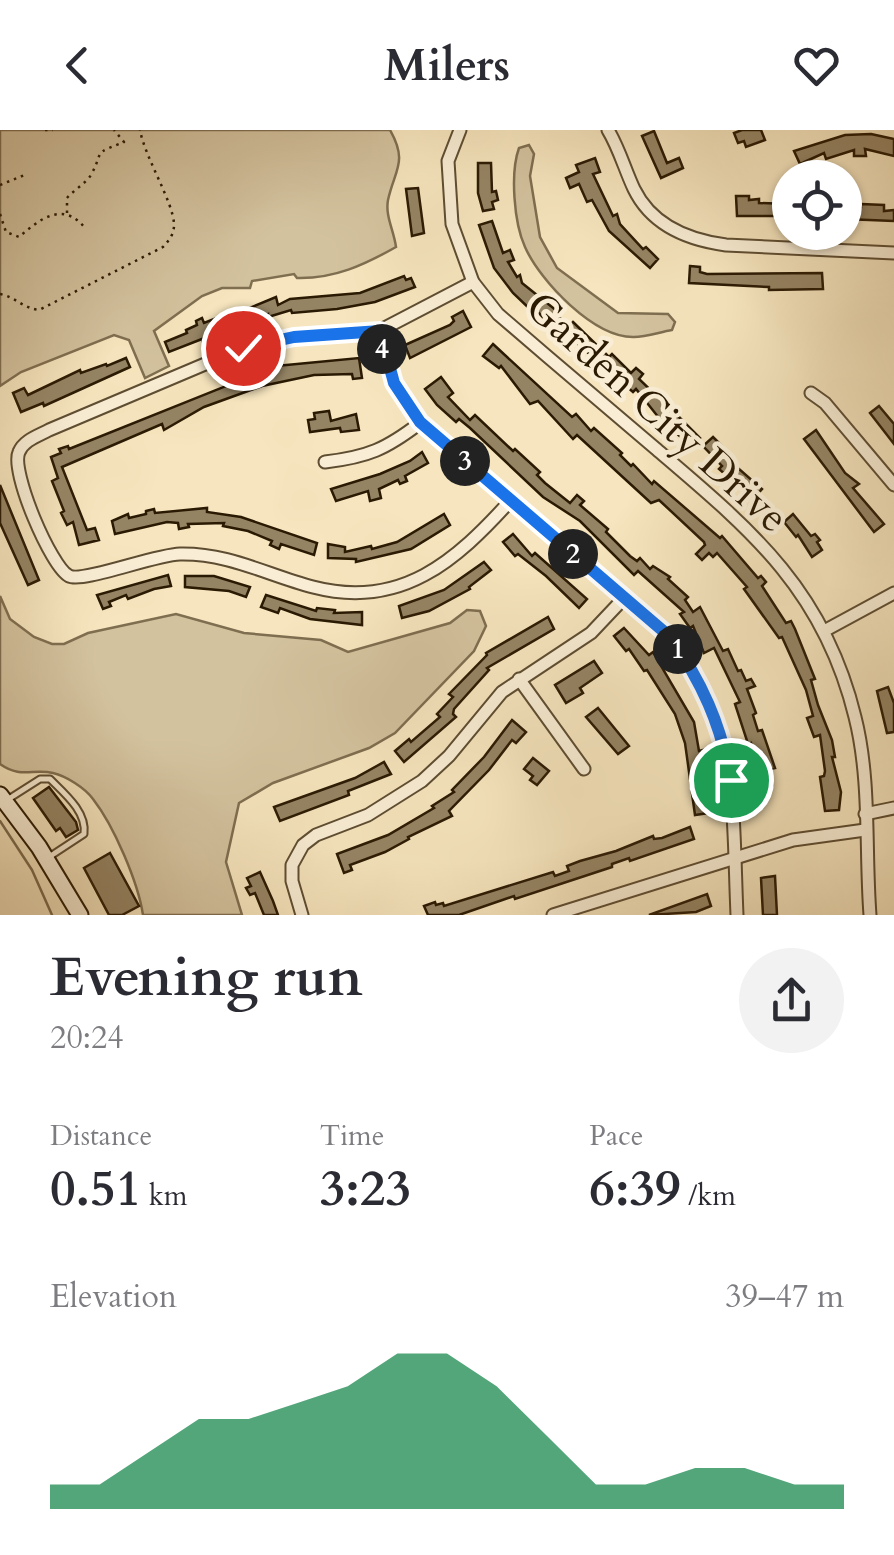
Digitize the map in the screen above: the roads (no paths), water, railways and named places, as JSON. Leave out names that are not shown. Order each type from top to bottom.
[{"type":"main road","points":[[3,798],[47,859],[80,915]]},
{"type":"street","name":"Garden City Drive","points":[[460,130],[448,161],[448,186],[452,224],[472,282],[498,314],[754,534],[802,592],[824,631],[845,681],[856,722],[870,915]]},
{"type":"street","points":[[608,130],[636,193],[655,218],[701,242],[894,253]]},
{"type":"street","points":[[472,282],[380,331],[294,337],[243,348],[28,441],[19,450],[17,461],[55,564],[76,579],[160,555],[196,554],[234,559],[314,587],[349,592],[376,590],[424,576],[451,560],[510,500]]},
{"type":"street","points":[[380,331],[394,383],[420,422],[669,636],[690,664],[715,715],[731,780],[736,915]]},
{"type":"street","points":[[811,393],[825,402],[894,485]]},
{"type":"street","points":[[325,462],[383,450],[420,422]]},
{"type":"street","points":[[824,631],[894,593]]},
{"type":"street","points":[[302,915],[292,866],[302,845],[316,835],[368,815],[422,780],[449,756],[502,692],[590,633],[625,597]]},
{"type":"street","points":[[518,679],[584,769]]},
{"type":"street","points":[[865,814],[894,808]]},
{"type":"street","points":[[553,915],[818,834],[865,830]]},
{"type":"lane","points":[[3,798],[40,778],[50,779],[72,801],[85,824],[84,834],[47,859]]},
{"type":"waterway","points":[[0,821],[32,870],[52,915]]}]
